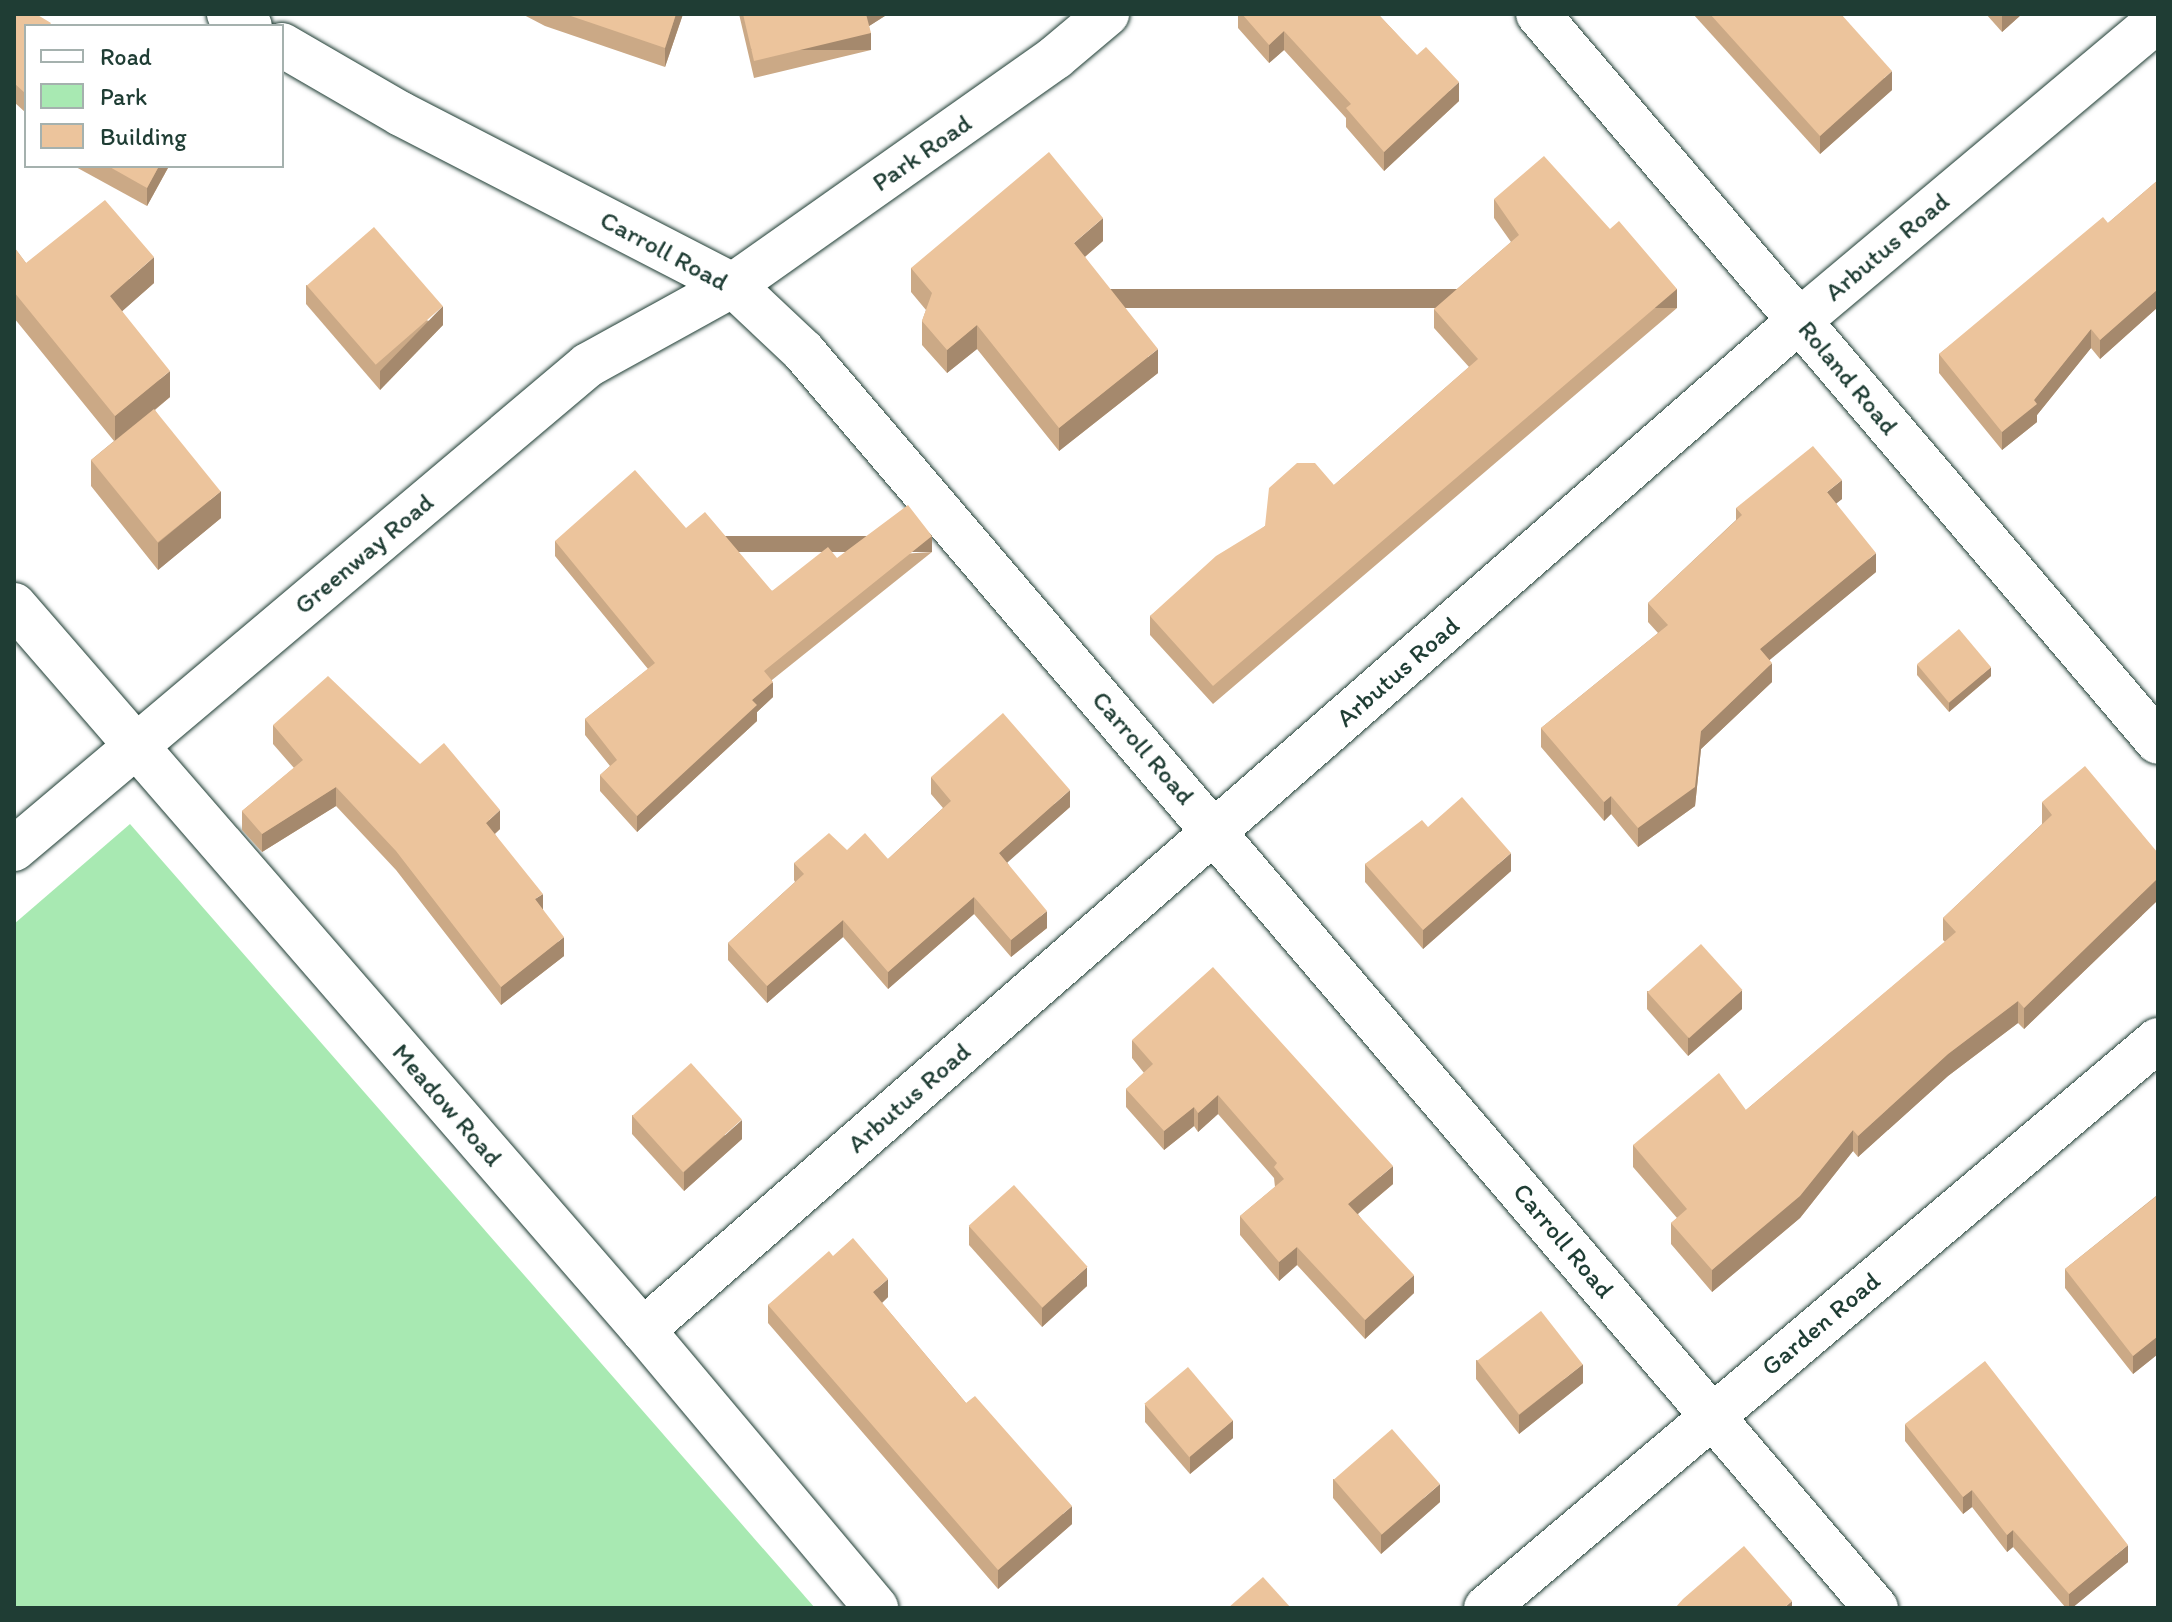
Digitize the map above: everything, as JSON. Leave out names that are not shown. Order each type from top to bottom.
[{"type":"street","points":[[229,14],[246,24]]},
{"type":"street","name":"Park Road","points":[[733,285],[1056,57],[1107,14]]},
{"type":"street","name":"Roland Road","points":[[1538,14],[2158,742]]},
{"type":"street","name":"Arbutus Road","points":[[643,1330],[1799,321],[2158,20]]},
{"type":"street","name":"Carroll Road","points":[[284,46],[401,114],[733,285],[803,351],[1876,1608]]},
{"type":"street","name":"Greenway Road","points":[[14,849],[588,365],[733,285]]},
{"type":"street","name":"Meadow Road","points":[[14,605],[643,1330],[876,1608]]},
{"type":"street","name":"Garden Road","points":[[1486,1608],[2158,1040]]},
{"type":"green space","points":[[130,824],[815,1608],[14,1608],[14,924]]},
{"type":"building","points":[[14,14],[36,14],[51,23],[24,24],[24,92],[14,83]]},
{"type":"building","points":[[565,14],[676,14],[665,48]]},
{"type":"building","points":[[743,14],[866,14],[871,33],[754,61]]},
{"type":"building","points":[[1242,14],[1378,14],[1417,55],[1426,47],[1459,82],[1384,152],[1346,108],[1351,104],[1284,31],[1269,45]]},
{"type":"building","points":[[1710,14],[1841,14],[1892,71],[1820,136]]},
{"type":"building","points":[[1049,152],[1103,218],[1074,243],[1158,349],[1059,428],[977,325],[947,350],[922,321],[932,293],[911,268]]},
{"type":"building","points":[[1544,156],[1610,229],[1619,221],[1677,289],[1213,686],[1150,616],[1216,556],[1265,526],[1269,488],[1297,463],[1315,463],[1334,485],[1478,359],[1434,309],[1519,235],[1494,199]]},
{"type":"building","points":[[112,168],[158,168],[147,188]]},
{"type":"building","points":[[2158,180],[2158,289],[2100,340],[2091,329],[2034,400],[2037,404],[2002,432],[1939,354],[2103,217],[2108,223]]},
{"type":"building","points":[[105,200],[154,257],[110,296],[170,371],[115,416],[14,292],[14,247],[26,263]]},
{"type":"building","points":[[374,227],[443,306],[376,365],[307,285]]},
{"type":"building","points":[[154,409],[221,491],[158,542],[91,460]]},
{"type":"building","points":[[1813,446],[1842,480],[1827,492],[1876,553],[1760,649],[1772,663],[1701,731],[1695,787],[1638,828],[1611,796],[1604,802],[1541,728],[1668,625],[1648,603],[1742,515],[1736,508]]},
{"type":"building","points":[[635,470],[686,528],[705,512],[772,591],[828,547],[837,558],[908,505],[932,536],[764,671],[773,682],[752,700],[757,705],[637,816],[600,775],[617,760],[585,719],[655,663],[555,541]]},
{"type":"building","points":[[1959,629],[1991,667],[1949,703],[1917,664]]},
{"type":"building","points":[[328,676],[420,764],[444,743],[500,810],[486,823],[543,894],[535,899],[564,937],[501,987],[396,851],[336,787],[262,834],[242,811],[303,760],[273,725]]},
{"type":"building","points":[[1003,713],[1070,790],[999,853],[1047,911],[1011,940],[974,897],[888,972],[843,920],[767,986],[728,943],[804,874],[794,863],[829,833],[847,850],[865,833],[888,859],[951,801],[931,777]]},
{"type":"building","points":[[2085,766],[2158,853],[2158,878],[2024,1008],[2018,1001],[1948,1054],[1858,1136],[1853,1130],[1800,1196],[1712,1270],[1671,1223],[1687,1209],[1633,1145],[1719,1073],[1746,1110],[1956,932],[1943,918],[2052,815],[2042,802]]},
{"type":"building","points":[[1462,797],[1511,853],[1423,930],[1365,864],[1422,820],[1428,827]]},
{"type":"building","points":[[1701,944],[1742,990],[1689,1038],[1647,992]]},
{"type":"building","points":[[1213,967],[1393,1166],[1348,1204],[1414,1275],[1365,1320],[1297,1247],[1279,1262],[1240,1216],[1284,1179],[1274,1167],[1277,1163],[1218,1095],[1198,1113],[1194,1107],[1164,1131],[1126,1089],[1153,1064],[1132,1040]]},
{"type":"building","points":[[691,1063],[742,1119],[683,1172],[632,1116]]},
{"type":"building","points":[[1014,1185],[1088,1267],[1042,1308],[969,1226]]},
{"type":"building","points":[[2158,1195],[2158,1336],[2133,1356],[2065,1269]]},
{"type":"building","points":[[853,1238],[888,1279],[873,1292],[966,1403],[975,1396],[1072,1506],[998,1570],[768,1305],[829,1251],[833,1256]]},
{"type":"building","points":[[1541,1311],[1583,1365],[1519,1414],[1477,1361]]},
{"type":"building","points":[[1985,1361],[2128,1545],[2069,1594],[2013,1530],[2007,1535],[1972,1490],[1963,1497],[1905,1424]]},
{"type":"building","points":[[1188,1367],[1233,1421],[1189,1457],[1144,1404]]},
{"type":"building","points":[[1392,1429],[1440,1484],[1382,1535],[1334,1480]]},
{"type":"building","points":[[1744,1546],[1792,1601],[1784,1608],[1675,1608],[1683,1599]]},
{"type":"building","points":[[1263,1577],[1291,1608],[1228,1608]]}]
